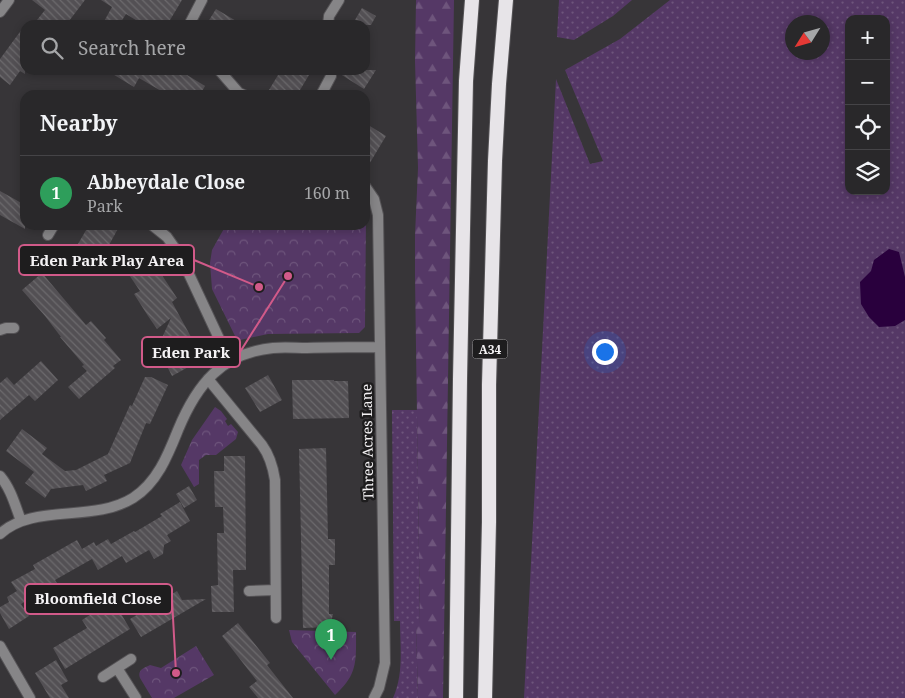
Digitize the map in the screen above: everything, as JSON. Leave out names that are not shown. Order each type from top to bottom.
[{"type":"highway","name":"A34","points":[[456,698],[466,100],[472,0]]},
{"type":"highway","name":"A34","points":[[485,698],[489,522],[489,385],[495,161],[506,0]]},
{"type":"street","points":[[0,12],[9,0]]},
{"type":"street","points":[[191,20],[202,0]]},
{"type":"street","points":[[329,20],[339,0]]},
{"type":"street","points":[[224,75],[237,90]]},
{"type":"street","points":[[324,90],[331,75]]},
{"type":"street","name":"Three Acres Lane","points":[[370,193],[374,199],[378,215],[385,663],[379,688],[374,698]]},
{"type":"street","points":[[48,235],[51,230]]},
{"type":"street","points":[[159,230],[168,237],[181,257],[230,362]]},
{"type":"street","points":[[0,330],[14,328]]},
{"type":"street","points":[[0,534],[8,527],[21,521],[112,508],[143,491],[162,466],[190,403],[197,392],[208,379],[230,362],[250,353],[274,348],[380,347]]},
{"type":"street","points":[[208,379],[262,445],[271,460],[275,480],[276,618]]},
{"type":"street","points":[[0,476],[6,483],[21,521]]},
{"type":"street","points":[[250,591],[275,590]]},
{"type":"street","points":[[0,646],[30,698]]},
{"type":"street","points":[[103,677],[131,659]]},
{"type":"street","points":[[117,668],[136,698]]},
{"type":"green space","points":[[416,0],[454,0],[443,698],[418,698],[416,625],[420,624],[415,277],[418,168],[415,61]]},
{"type":"green space","points":[[559,0],[632,0],[613,16],[574,40],[557,37]]},
{"type":"green space","points":[[670,0],[905,0],[905,698],[524,698],[556,79],[590,164],[603,161],[565,70],[620,39]]},
{"type":"green space","points":[[223,230],[366,230],[365,327],[359,333],[268,334],[240,340],[236,338],[212,289],[210,263],[212,250]]},
{"type":"green space","points":[[215,407],[227,419],[225,421],[228,426],[231,424],[238,432],[236,439],[216,455],[206,455],[199,460],[199,484],[194,487],[181,465],[192,440]]},
{"type":"green space","points":[[392,410],[417,410],[420,625],[416,625],[418,698],[393,698],[399,680],[401,650],[400,621],[394,621]]},
{"type":"green space","points":[[289,630],[356,632],[356,651],[352,673],[335,695],[292,642]]},
{"type":"green space","points":[[196,646],[214,675],[174,698],[152,698],[140,678],[140,671],[150,665],[161,668]]},
{"type":"shaded area","points":[[889,249],[899,252],[905,277],[905,320],[895,326],[879,327],[869,317],[861,304],[860,282],[871,271],[874,260]]},
{"type":"building","points":[[32,0],[85,0],[70,20],[37,20],[45,10]]},
{"type":"building","points":[[101,0],[182,0],[170,20],[136,20],[126,14],[122,20],[105,20],[112,7]]},
{"type":"building","points":[[362,8],[376,16],[371,25],[370,20],[355,20]]},
{"type":"building","points":[[216,9],[235,20],[209,20]]},
{"type":"building","points":[[20,32],[20,71],[10,85],[0,77],[0,59]]},
{"type":"building","points":[[370,70],[376,70],[364,89],[342,75],[370,75]]},
{"type":"building","points":[[114,75],[187,75],[205,86],[203,90],[159,90],[139,78],[134,87]]},
{"type":"building","points":[[278,75],[309,75],[300,90],[269,90]]},
{"type":"building","points":[[370,126],[386,136],[370,163]]},
{"type":"building","points":[[0,191],[20,202],[20,226],[0,215]]},
{"type":"building","points":[[86,230],[117,230],[109,245],[111,246],[111,251],[99,271],[71,256]]},
{"type":"building","points":[[146,251],[177,298],[172,302],[203,359],[172,376],[166,364],[172,360],[161,340],[171,318],[157,329],[134,294],[140,291],[123,266]]},
{"type":"building","points":[[42,273],[86,325],[91,321],[106,338],[104,340],[121,360],[113,366],[115,368],[79,399],[68,387],[87,371],[82,366],[84,365],[22,290]]},
{"type":"building","points":[[41,361],[58,380],[35,401],[29,395],[0,420],[0,383],[7,377],[14,385]]},
{"type":"building","points":[[268,375],[282,400],[260,412],[245,388]]},
{"type":"building","points":[[145,377],[151,377],[168,385],[150,424],[146,423],[130,463],[104,475],[107,481],[86,491],[83,485],[51,489],[45,498],[25,483],[34,472],[6,451],[22,429],[47,448],[42,454],[65,471],[76,470],[108,454]]},
{"type":"building","points":[[292,380],[348,381],[349,418],[293,419]]},
{"type":"building","points":[[326,448],[328,539],[335,539],[335,565],[329,565],[329,614],[333,614],[330,627],[303,628],[299,449]]},
{"type":"building","points":[[224,456],[245,456],[246,570],[233,570],[234,612],[212,612],[211,586],[218,585],[217,533],[224,533],[223,507],[215,507],[214,471],[224,471]]},
{"type":"building","points":[[189,486],[197,500],[184,508],[176,494]]},
{"type":"building","points":[[180,502],[190,521],[167,535],[171,541],[164,545],[163,554],[154,559],[149,550],[126,563],[122,556],[98,570],[92,559],[55,580],[57,583],[21,604],[29,616],[9,629],[0,613],[0,607],[9,602],[7,597],[17,591],[11,582],[35,569],[33,565],[77,540],[82,549],[94,542],[96,546],[108,539],[111,544],[162,516],[160,514]]},
{"type":"building","points":[[177,591],[182,600],[206,599],[141,637],[130,619]]},
{"type":"building","points":[[113,600],[130,629],[65,669],[53,648],[87,628],[82,620]]},
{"type":"building","points":[[238,623],[270,663],[267,665],[293,698],[258,698],[249,687],[257,681],[222,636]]},
{"type":"building","points":[[56,660],[68,681],[61,685],[69,698],[50,698],[35,673]]},
{"type":"place","name":"Eden Park","points":[[288,276]]},
{"type":"place","name":"Eden Park Play Area","points":[[259,287]]},
{"type":"place","name":"Abbeydale Close","points":[[331,660]]},
{"type":"place","name":"Bloomfield Close","points":[[176,673]]}]
